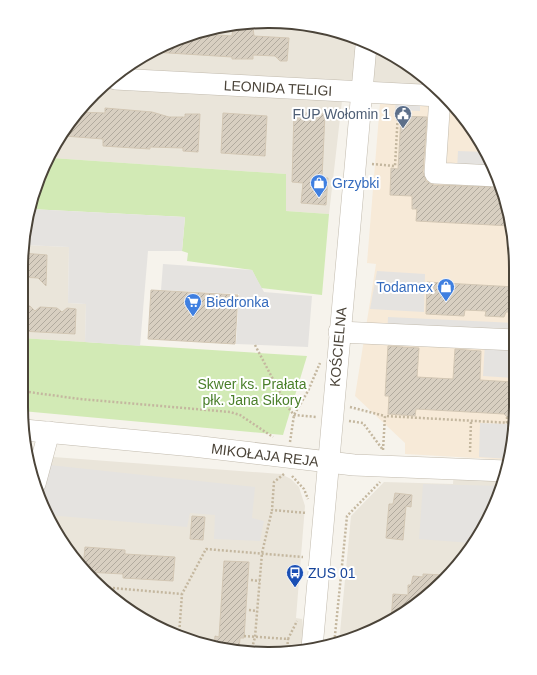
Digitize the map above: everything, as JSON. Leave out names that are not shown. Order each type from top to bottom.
[{"type":"street","name":"KOŚCIELNA","points":[[312,643],[339,332],[366,48]]},
{"type":"street","name":"LEONIDA TELIGI","points":[[120,79],[436,96]]},
{"type":"street","points":[[440,99],[435,173],[491,176]]},
{"type":"street","points":[[339,332],[509,340]]},
{"type":"street","name":"MIKOŁAJA REJA","points":[[30,430],[193,446],[328,462],[500,472]]},
{"type":"street","points":[[38,474],[49,432]]},
{"type":"path","points":[[372,164],[395,166],[398,112]]},
{"type":"path","points":[[255,344],[287,406],[294,415]]},
{"type":"path","points":[[290,441],[294,415],[308,391],[320,363],[320,355]]},
{"type":"path","points":[[28,393],[80,399],[230,412],[240,415],[274,438]]},
{"type":"path","points":[[350,407],[385,416],[507,423],[507,417]]},
{"type":"path","points":[[383,450],[385,416]]},
{"type":"path","points":[[470,455],[471,421]]},
{"type":"path","points":[[253,646],[262,553],[272,510],[274,482],[287,472],[296,478],[304,489],[308,499],[309,519]]},
{"type":"path","points":[[335,638],[347,516],[381,482],[381,478]]},
{"type":"path","points":[[272,510],[309,513]]},
{"type":"path","points":[[179,630],[182,594],[206,549],[303,557]]},
{"type":"path","points":[[303,564],[305,550]]},
{"type":"path","points":[[251,580],[260,581]]},
{"type":"path","points":[[111,588],[182,594]]},
{"type":"path","points":[[249,610],[257,611]]},
{"type":"path","points":[[287,646],[288,639],[298,618]]},
{"type":"path","points":[[244,636],[288,639]]},
{"type":"shaded area","points":[[268,28],[300,30],[331,36],[361,46],[389,60],[433,93],[343,92],[329,214],[286,211],[286,174],[55,158],[78,122],[98,98],[122,78],[148,60],[176,46],[206,36],[237,30]]},
{"type":"shaded area","points":[[396,101],[420,102],[420,111],[395,110]]},
{"type":"shaded area","points":[[380,103],[446,107],[477,148],[491,176],[501,206],[507,237],[509,268],[509,406],[507,438],[503,460],[405,454],[405,443],[355,396],[376,264],[367,263]]},
{"type":"shaded area","points":[[458,151],[479,152],[489,172],[457,170]]},
{"type":"shaded area","points":[[35,209],[185,217],[182,251],[148,251],[140,346],[85,342],[86,304],[68,303],[69,247],[29,245]]},
{"type":"shaded area","points":[[29,245],[69,247],[68,303],[86,304],[85,342],[28,338]]},
{"type":"shaded area","points":[[163,264],[252,270],[264,292],[312,296],[308,347],[236,344],[239,294],[161,290]]},
{"type":"shaded area","points":[[377,271],[425,274],[424,312],[370,309]]},
{"type":"shaded area","points":[[388,317],[509,323],[509,378],[483,376],[485,343],[387,338]]},
{"type":"shaded area","points":[[480,423],[508,424],[503,459],[479,457]]},
{"type":"shaded area","points":[[33,455],[281,474],[291,479],[299,487],[305,506],[296,618],[302,619],[304,644],[300,645],[268,647],[237,645],[206,639],[176,629],[148,615],[122,597],[98,577],[78,553],[60,527],[46,499],[36,469]]},
{"type":"shaded area","points":[[40,464],[255,487],[252,518],[264,521],[260,541],[214,539],[215,515],[190,513],[187,527],[54,516],[46,499],[38,474]]},
{"type":"shaded area","points":[[454,470],[500,471],[491,499],[477,527],[459,553],[439,577],[415,597],[389,615],[361,629],[340,636],[351,516],[384,482],[453,484]]},
{"type":"shaded area","points":[[423,484],[495,486],[491,499],[477,527],[466,543],[419,539]]},
{"type":"green space","points":[[55,158],[286,174],[286,211],[329,214],[322,295],[261,288],[252,270],[187,261],[188,253],[182,251],[185,217],[35,209],[46,176]]},
{"type":"green space","name":"Skwer ks. Prałata płk. Jana Sikory","points":[[28,338],[307,356],[283,435],[28,412]]},
{"type":"building","points":[[253,29],[254,36],[289,38],[287,61],[280,61],[275,56],[253,55],[253,59],[232,59],[232,57],[163,53],[176,46],[206,36],[213,35],[232,36],[233,31]]},
{"type":"building","points":[[105,108],[152,112],[169,117],[185,117],[185,114],[200,114],[198,152],[183,151],[183,148],[150,147],[150,149],[103,146],[103,139],[68,136],[86,112],[105,113]]},
{"type":"building","points":[[294,112],[325,114],[322,178],[328,178],[326,205],[301,203],[303,183],[292,182]]},
{"type":"building","points":[[223,113],[267,116],[265,156],[221,153]]},
{"type":"building","points":[[401,116],[427,117],[423,172],[426,181],[434,185],[495,187],[501,206],[505,226],[416,221],[417,209],[412,209],[412,196],[390,195],[391,168],[398,169]]},
{"type":"building","points":[[29,254],[47,255],[46,286],[38,278],[28,277]]},
{"type":"building","points":[[427,282],[509,287],[509,312],[506,312],[504,317],[485,316],[486,311],[465,310],[464,316],[426,314]]},
{"type":"building","name":"Biedronka","points":[[151,290],[238,295],[235,344],[148,339]]},
{"type":"building","points":[[28,306],[35,311],[40,307],[57,308],[62,312],[67,308],[76,309],[75,334],[28,331]]},
{"type":"building","points":[[388,346],[419,348],[417,377],[453,379],[455,349],[481,351],[480,380],[509,382],[508,418],[504,414],[416,409],[415,416],[388,414],[389,396],[385,396]]},
{"type":"building","points":[[395,493],[412,495],[411,507],[406,506],[403,540],[386,538],[389,504],[393,504]]},
{"type":"building","points":[[192,516],[205,517],[203,540],[190,539]]},
{"type":"building","points":[[85,547],[125,550],[125,554],[175,557],[173,581],[123,578],[123,574],[94,572],[84,560]]},
{"type":"building","points":[[224,561],[249,562],[244,638],[240,638],[239,645],[215,641],[215,636],[219,637]]},
{"type":"building","points":[[423,574],[441,575],[415,597],[392,613],[393,594],[408,595],[408,585],[411,585],[413,576],[423,577]]},
{"type":"place","name":"FUP Wołomin 1","points":[[403,129]]},
{"type":"place","name":"Grzybki","points":[[319,198]]},
{"type":"place","name":"Todamex","points":[[446,302]]},
{"type":"place","name":"Biedronka","points":[[193,317]]},
{"type":"place","name":"ZUS 01","points":[[295,588]]}]
